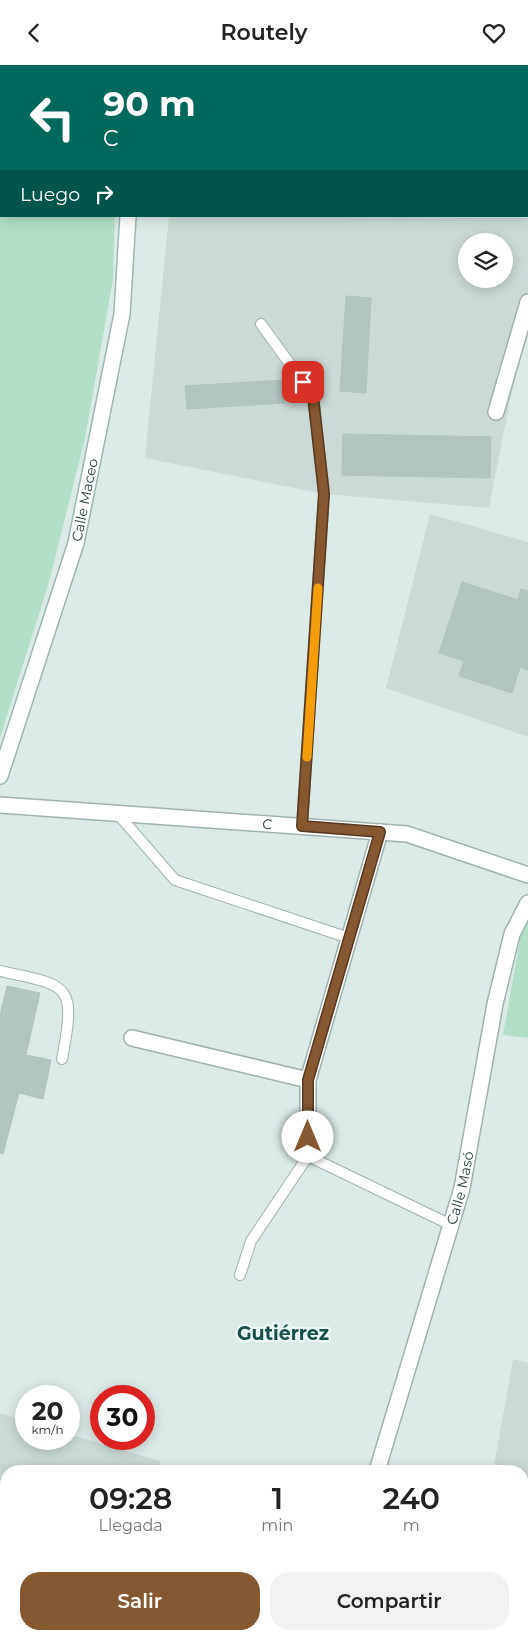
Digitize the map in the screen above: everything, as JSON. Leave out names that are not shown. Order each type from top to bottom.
[{"type":"street","name":"Calle Maceo","points":[[0,776],[76,543],[122,313],[128,217]]},
{"type":"street","points":[[496,412],[528,302]]},
{"type":"street","name":"C","points":[[0,805],[407,834],[528,875]]},
{"type":"street","points":[[308,1157],[308,1080],[380,832]]},
{"type":"street","name":"Calle Masó","points":[[378,1465],[462,1188],[495,1004],[507,951],[512,934],[528,903]]},
{"type":"street","points":[[132,1038],[308,1080]]},
{"type":"lane","points":[[262,324],[313,396],[324,494],[302,826]]},
{"type":"lane","points":[[117,813],[175,880],[349,938]]},
{"type":"lane","points":[[0,971],[51,982],[59,986],[64,992],[68,1003],[69,1023],[62,1059]]},
{"type":"lane","points":[[240,1275],[251,1241],[308,1157],[451,1225]]},
{"type":"shaded area","points":[[169,217],[528,218],[528,309],[489,508],[324,494],[145,458]]},
{"type":"shaded area","points":[[430,514],[528,542],[528,737],[386,688]]},
{"type":"shaded area","points":[[513,1359],[528,1363],[528,1465],[494,1465]]},
{"type":"shaded area","points":[[0,1413],[15,1418],[15,1450],[80,1450],[80,1437],[90,1440],[90,1450],[123,1450],[160,1461],[160,1465],[0,1465]]},
{"type":"green space","points":[[0,217],[115,217],[113,279],[85,438],[49,582],[0,738]]},
{"type":"green space","points":[[528,920],[528,1038],[503,1035],[520,939]]},
{"type":"building","points":[[346,296],[371,298],[366,393],[340,391]]},
{"type":"building","points":[[284,380],[285,403],[187,409],[185,386]]},
{"type":"building","points":[[343,434],[491,437],[490,478],[342,475]]},
{"type":"building","points":[[462,582],[518,600],[521,589],[528,591],[528,670],[520,667],[512,693],[459,676],[464,661],[439,653]]},
{"type":"building","points":[[7,986],[40,993],[26,1055],[51,1060],[43,1099],[19,1093],[3,1154],[0,1153],[0,1015]]},
{"type":"slow traffic","points":[[307,757],[318,588]]},
{"type":"district","name":"Gutiérrez","points":[[283,1333]]},
{"type":"route","points":[[303,382],[313,396],[324,494],[302,826],[380,832],[308,1080],[308,1137]]}]
